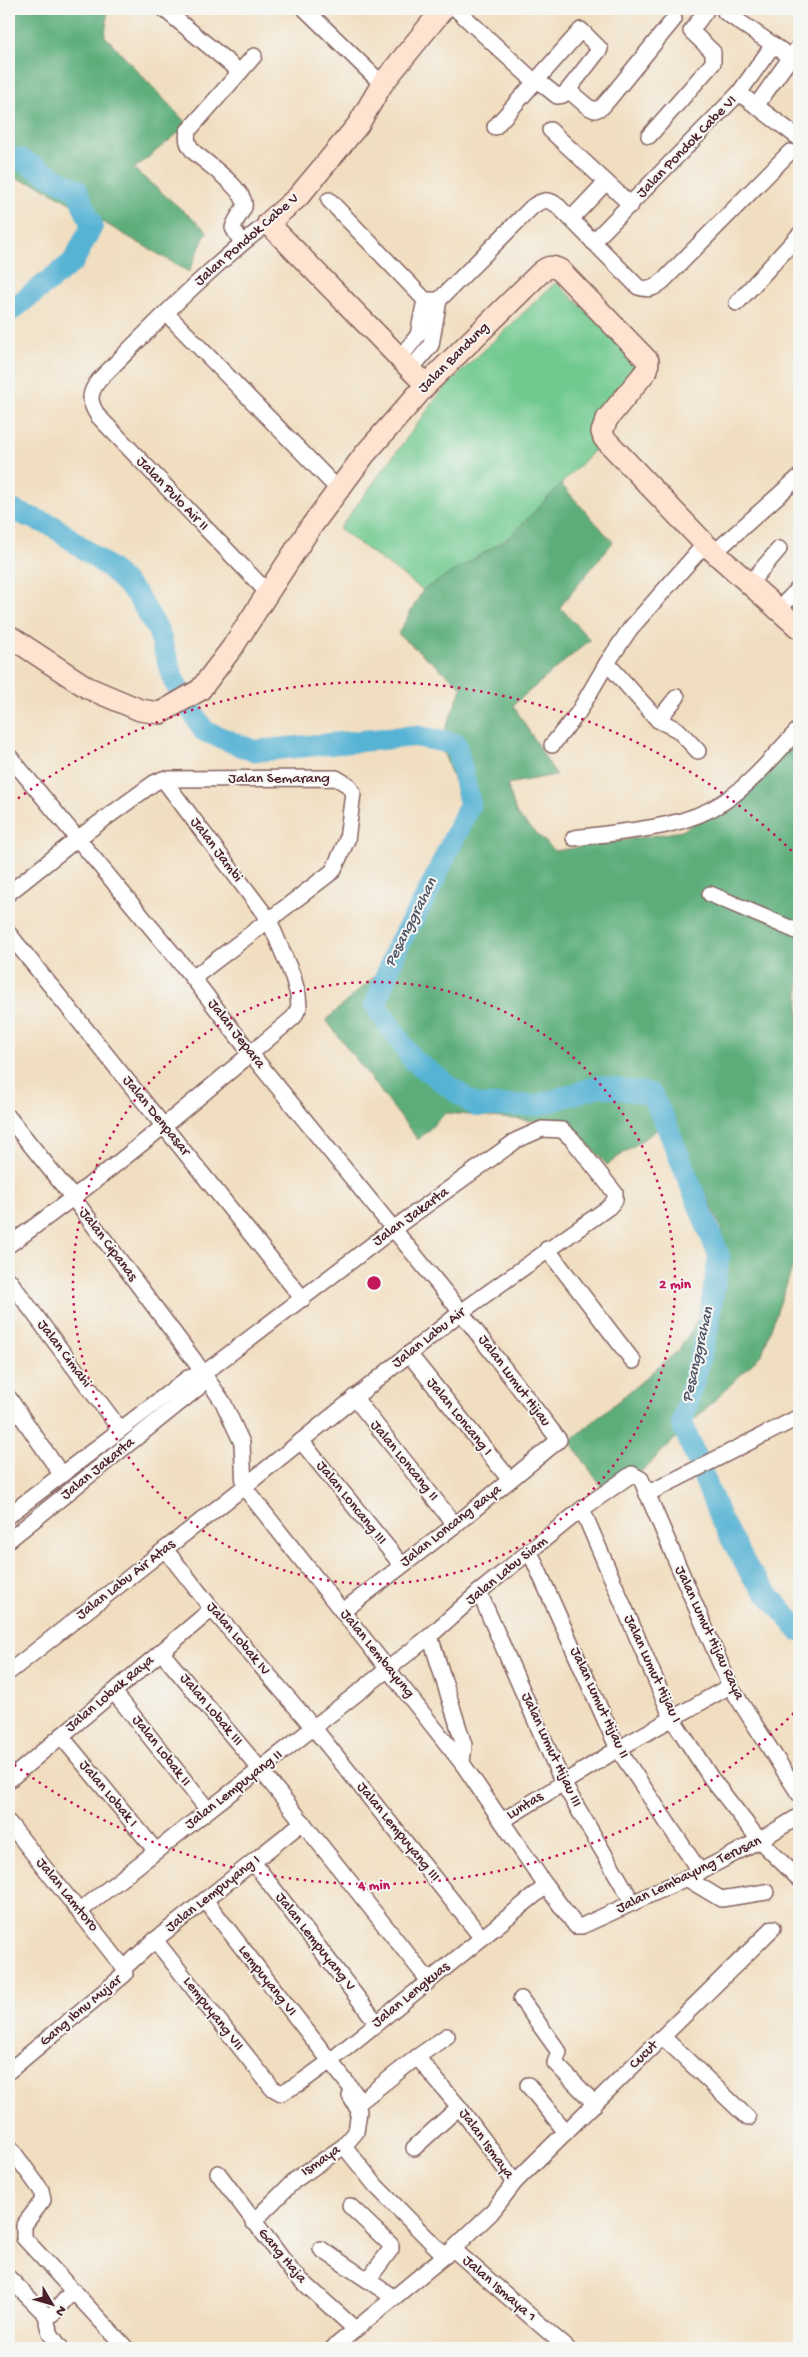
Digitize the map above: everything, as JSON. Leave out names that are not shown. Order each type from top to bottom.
[{"type":"street","points":[[164,9],[240,72]]},
{"type":"street","points":[[305,9],[382,84]]},
{"type":"street","name":"Jalan Pondok Cabe V","points":[[92,389],[166,313],[242,243],[298,198],[358,125],[382,84],[443,9]]},
{"type":"street","points":[[456,9],[536,81],[556,96],[562,95],[568,90],[600,50],[581,30],[536,81],[495,128]]},
{"type":"street","points":[[691,31],[706,9]]},
{"type":"street","points":[[725,12],[773,45],[795,52],[756,106]]},
{"type":"street","points":[[568,90],[591,109],[602,107],[670,14],[713,52],[712,63],[649,136]]},
{"type":"street","name":"Jalan Pondok Cabe VI","points":[[592,242],[739,93],[773,45]]},
{"type":"street","points":[[242,243],[233,228],[244,206],[243,197],[237,188],[188,146],[187,138],[188,131],[254,56]]},
{"type":"street","points":[[739,93],[799,138]]},
{"type":"street","points":[[550,130],[630,205]]},
{"type":"street","points":[[405,364],[431,345],[432,300],[532,207],[542,200],[551,200],[638,287],[647,290],[654,288],[790,152]]},
{"type":"street","points":[[571,219],[606,182]]},
{"type":"street","points":[[329,200],[432,300]]},
{"type":"street","points":[[268,224],[426,385]]},
{"type":"street","points":[[737,303],[799,235]]},
{"type":"street","name":"Jalan Bandung","points":[[9,636],[88,688],[134,708],[160,713],[164,712],[200,690],[232,648],[338,488],[426,385],[546,267],[554,266],[648,360],[647,370],[603,426],[604,438],[710,548],[799,628]]},
{"type":"street","points":[[166,313],[338,488]]},
{"type":"street","name":"Jalan Pulo Air II","points":[[92,389],[89,398],[98,416],[268,593]]},
{"type":"street","points":[[552,745],[578,713],[607,663],[630,629],[710,548],[799,477]]},
{"type":"street","points":[[750,583],[779,549]]},
{"type":"street","points":[[779,609],[799,588]]},
{"type":"street","points":[[607,663],[658,720],[678,730],[698,751]]},
{"type":"street","points":[[658,720],[677,697]]},
{"type":"street","points":[[574,838],[664,825],[686,820],[714,808],[735,794],[799,729]]},
{"type":"street","name":"Jalan Jepara","points":[[9,756],[193,978],[251,1054],[394,1229]]},
{"type":"street","name":"Jalan Semarang","points":[[9,893],[148,786],[163,780],[336,778],[348,785],[353,793],[348,840],[333,871],[193,978]]},
{"type":"street","name":"Jalan Jambi","points":[[163,780],[269,920],[293,977],[299,1007],[294,1017],[251,1054]]},
{"type":"street","points":[[710,894],[799,932]]},
{"type":"street","name":"Jalan Denpasar","points":[[9,934],[303,1299]]},
{"type":"street","points":[[9,1246],[74,1199],[251,1054]]},
{"type":"street","name":"Jalan Cipanas","points":[[9,1118],[74,1199],[203,1374]]},
{"type":"street","name":"Jalan Jakarta","points":[[9,1515],[119,1428],[188,1378],[203,1374],[394,1229],[517,1140],[542,1129],[562,1130],[572,1139],[615,1193]]},
{"type":"street","name":"Jalan Labu Air","points":[[244,1487],[461,1312],[547,1249],[609,1207],[615,1200],[615,1193]]},
{"type":"street","name":"Jalan Lumut Hijau","points":[[394,1229],[461,1312],[559,1440]]},
{"type":"street","points":[[547,1249],[633,1361]]},
{"type":"street","name":"Jalan Cimahi","points":[[9,1280],[119,1428]]},
{"type":"street","name":"Jalan Loncang I","points":[[408,1354],[510,1480]]},
{"type":"street","points":[[203,1374],[223,1402],[242,1443],[244,1487]]},
{"type":"street","name":"Jalan Jakarta","points":[[9,1540],[198,1388],[203,1374]]},
{"type":"street","name":"Jalan Loncang II","points":[[354,1397],[455,1525]]},
{"type":"street","points":[[10,1401],[61,1474]]},
{"type":"street","points":[[647,1494],[799,1416]]},
{"type":"street","name":"Jalan Loncang Raya","points":[[343,1611],[401,1564],[455,1525],[559,1440]]},
{"type":"street","name":"Jalan Loncang III","points":[[301,1441],[401,1564]]},
{"type":"street","name":"Jalan Lumut Hijau Raya","points":[[627,1475],[634,1474],[639,1477],[730,1686],[798,1790]]},
{"type":"street","name":"Jalan Labu Siam","points":[[388,1667],[430,1636],[479,1592],[627,1475]]},
{"type":"street","name":"Jalan Labu Air Atas","points":[[9,1672],[244,1487]]},
{"type":"street","name":"Jalan Lembayung","points":[[244,1487],[462,1763],[546,1886],[576,1926]]},
{"type":"street","name":"Jalan Lumut Hijau I","points":[[582,1509],[672,1718],[711,1778],[760,1841],[798,1878]]},
{"type":"street","name":"Jalan Lobak IV","points":[[165,1549],[212,1609],[313,1727]]},
{"type":"street","name":"Jalan Lumut Hijau II","points":[[530,1552],[618,1748],[700,1872]]},
{"type":"street","name":"Jalan Lumut Hijau III","points":[[479,1592],[563,1783],[633,1903]]},
{"type":"street","name":"Jalan Lobak Raya","points":[[9,1780],[212,1609]]},
{"type":"street","points":[[430,1636],[464,1745],[462,1763]]},
{"type":"street","name":"Jalan Lobak III","points":[[161,1652],[260,1769],[429,1981]]},
{"type":"street","name":"Jalan Lempuyang II","points":[[80,1912],[388,1667]]},
{"type":"street","name":"Luntas","points":[[502,1821],[618,1748],[730,1686]]},
{"type":"street","name":"Jalan Lobak II","points":[[114,1692],[208,1810]]},
{"type":"street","name":"Jalan Lempuyang III","points":[[313,1727],[482,1938]]},
{"type":"street","name":"Jalan Lobak I","points":[[61,1736],[156,1852]]},
{"type":"street","name":"Jalan Lembayung Terusan","points":[[576,1926],[582,1926],[700,1872],[760,1841],[799,1816]]},
{"type":"street","name":"Jalan Lempuyang I","points":[[124,1968],[154,1940],[303,1822]]},
{"type":"street","name":"Jalan Lamtoro","points":[[9,1823],[124,1968]]},
{"type":"street","name":"Jalan Lempuyang V","points":[[253,1862],[377,2023]]},
{"type":"street","points":[[686,1878],[721,1899],[766,1892]]},
{"type":"street","name":"Jalan Lengkuas","points":[[272,2088],[276,2092],[282,2093],[329,2062],[546,1886]]},
{"type":"street","name":"Lempuyang VI","points":[[205,1900],[329,2062]]},
{"type":"street","name":"Cucut","points":[[515,2182],[773,1928]]},
{"type":"street","name":"Lempuyang VII","points":[[154,1940],[272,2088]]},
{"type":"street","name":"Gang Ibnu Mujar","points":[[9,2071],[125,1974],[124,1968]]},
{"type":"street","points":[[521,1999],[559,2052],[555,2063],[595,2104]]},
{"type":"street","points":[[329,2062],[361,2101],[447,2036]]},
{"type":"street","points":[[663,2036],[748,2118]]},
{"type":"street","name":"Jalan Ismaya","points":[[341,2346],[393,2297],[449,2253],[491,2213],[515,2182],[417,2057]]},
{"type":"street","points":[[528,2084],[566,2132]]},
{"type":"street","name":"Ismaya","points":[[253,2222],[295,2180],[344,2146],[356,2132],[359,2112],[349,2095],[352,2091]]},
{"type":"street","points":[[414,2148],[458,2107]]},
{"type":"street","points":[[9,2146],[41,2190],[43,2200],[24,2225],[24,2238],[126,2348]]},
{"type":"street","name":"Jalan Ismaya 1","points":[[344,2146],[376,2186],[449,2253],[567,2348]]},
{"type":"street","name":"Gang Haja","points":[[218,2173],[293,2273],[356,2330]]},
{"type":"street","points":[[350,2206],[391,2244],[391,2249],[368,2280]]},
{"type":"street","points":[[321,2249],[393,2297]]},
{"type":"street","points":[[9,2278],[48,2316]]},
{"type":"street","points":[[48,2316],[53,2314],[73,2290]]},
{"type":"street","points":[[48,2316],[47,2324],[49,2330],[61,2348]]},
{"type":"green space","points":[[9,9],[108,9],[105,36],[188,125],[134,169],[207,231],[189,272],[39,185],[9,177]]},
{"type":"green space","points":[[556,282],[649,371],[594,450],[510,537],[423,590],[339,529],[444,388]]},
{"type":"green space","points":[[561,484],[613,542],[560,607],[590,640],[513,705],[556,775],[507,784],[517,815],[555,851],[682,831],[749,788],[799,737],[798,1252],[762,1354],[644,1469],[607,1495],[570,1441],[679,1350],[723,1279],[721,1228],[672,1119],[607,1165],[570,1124],[446,1113],[418,1140],[326,1020],[375,976],[428,891],[463,806],[440,743],[462,687],[398,634],[423,590],[510,537]]},
{"type":"waterway","name":"Pesanggrahan","points":[[9,157],[20,159],[77,190],[92,226],[73,262],[9,312]]},
{"type":"waterway","name":"Pesanggrahan","points":[[9,509],[53,526],[112,570],[136,594],[158,630],[174,681],[204,731],[254,751],[415,736],[456,744],[470,804],[427,895],[398,945],[375,1005],[413,1060],[476,1106],[539,1105],[599,1086],[651,1094],[666,1124],[719,1256],[707,1332],[682,1423],[721,1520],[751,1574],[799,1630]]}]
